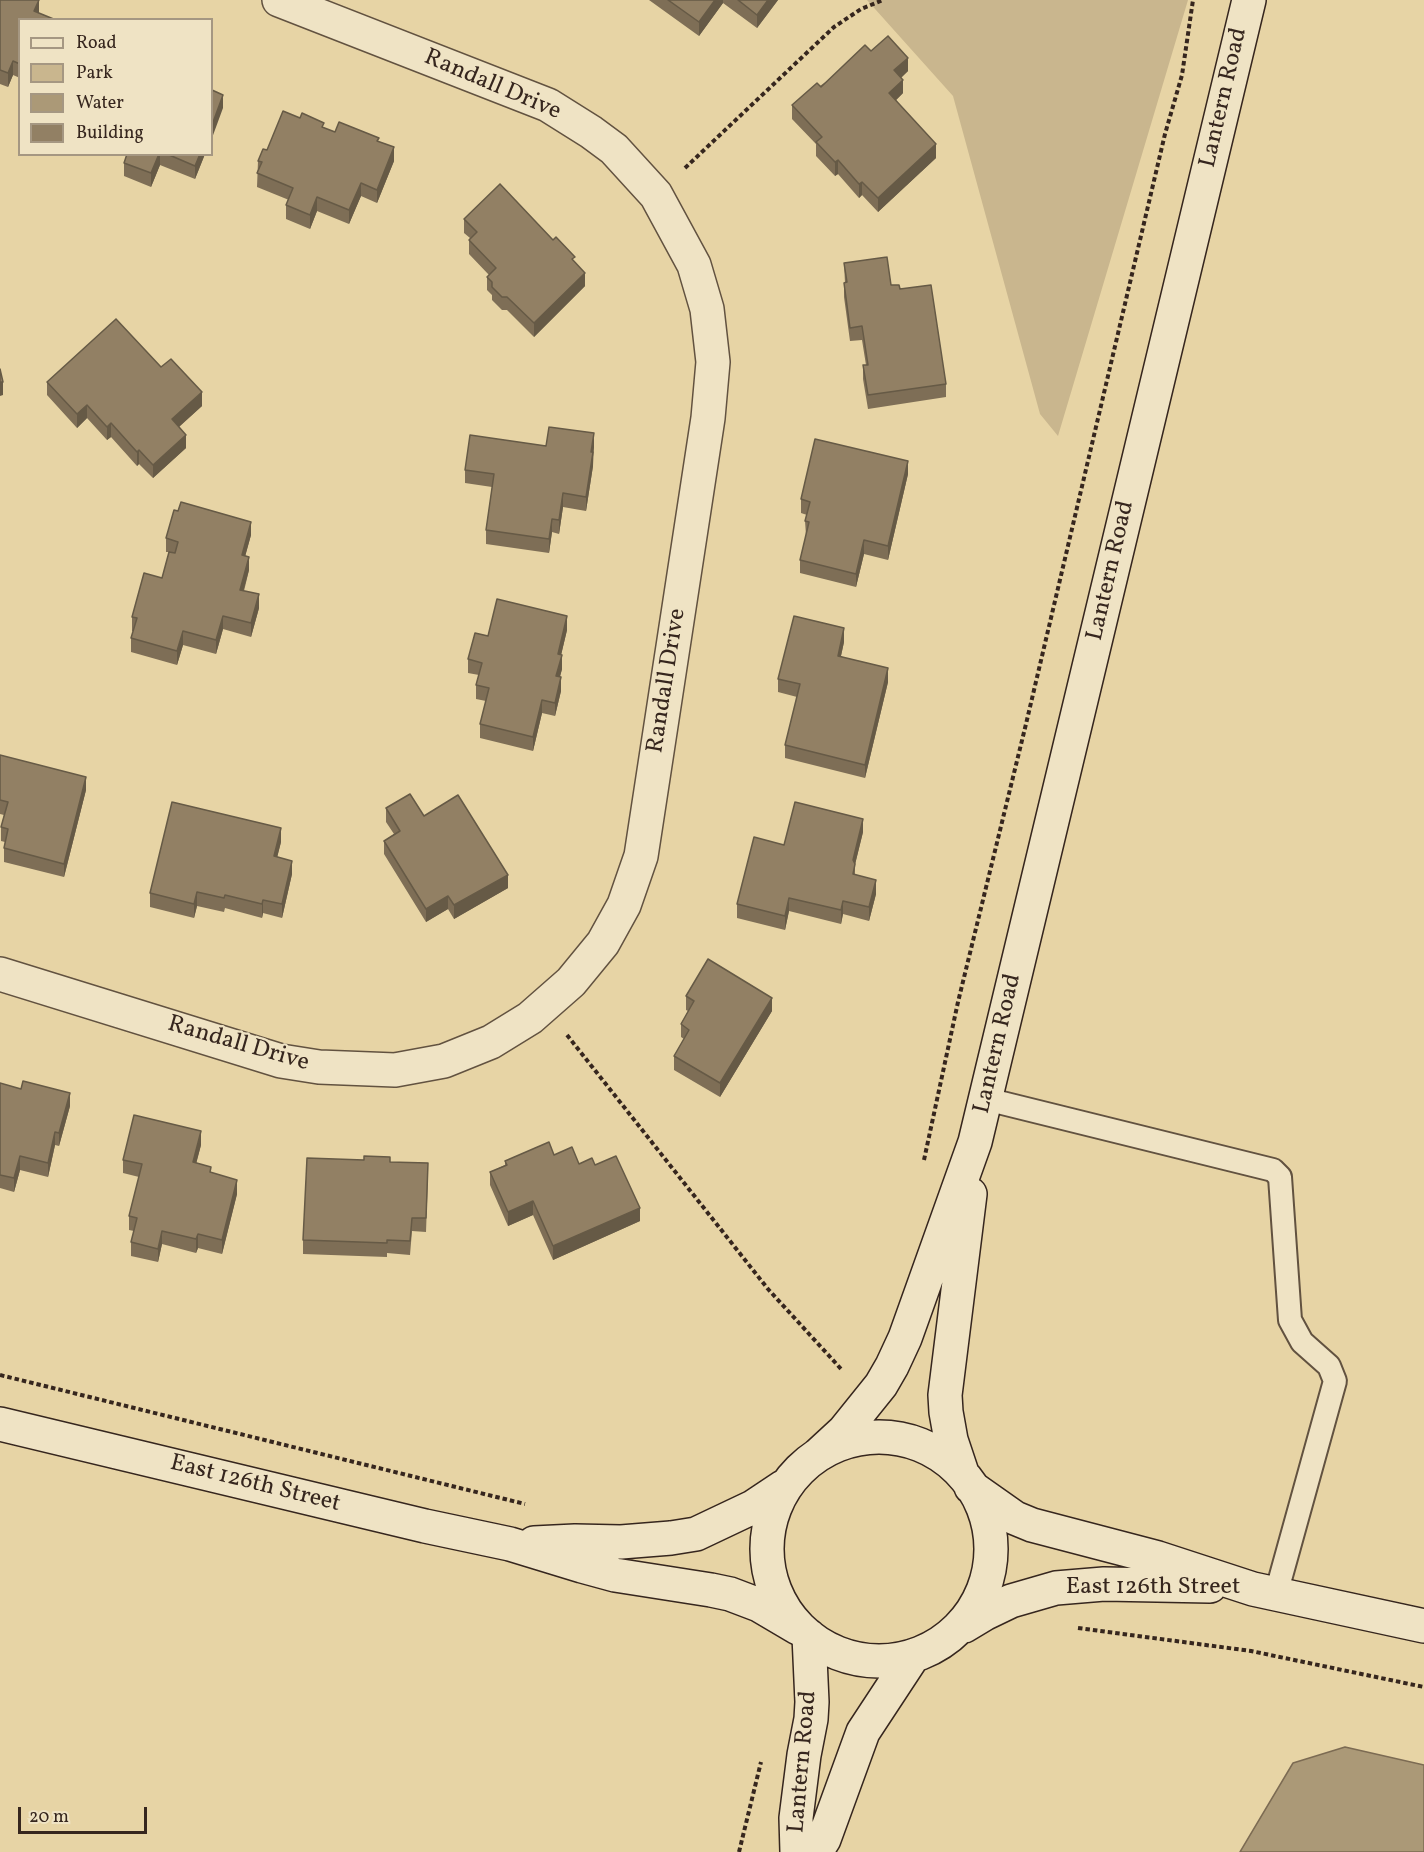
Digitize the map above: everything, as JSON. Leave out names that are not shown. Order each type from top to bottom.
[{"type":"street","name":"Randall Drive","points":[[0,974],[281,1061],[319,1068],[395,1070],[444,1061],[490,1042],[530,1018],[571,982],[603,943],[624,905],[641,856],[708,418],[713,362],[707,309],[694,265],[656,195],[614,149],[548,105],[279,0]]},
{"type":"street","name":"Lantern Road","points":[[818,1455],[844,1431],[881,1385],[892,1366],[905,1338],[975,1142],[1249,0]]},
{"type":"street","name":"Lantern Road","points":[[955,1632],[977,1606],[985,1587],[988,1568],[987,1526],[966,1479],[948,1425],[945,1395],[962,1267],[975,1142]]},
{"type":"street","name":"East 126th Street","points":[[0,1424],[413,1524],[510,1544],[615,1575],[730,1594],[759,1605],[819,1644],[851,1658],[889,1661],[913,1656]]},
{"type":"street","name":"East 126th Street","points":[[818,1455],[849,1440],[879,1436],[910,1441],[938,1454],[1015,1518],[1032,1525],[1147,1555],[1265,1591],[1424,1626]]},
{"type":"street","points":[[803,1632],[775,1586],[768,1564],[768,1530],[783,1487],[797,1470],[818,1455]]},
{"type":"street","name":"East 126th Street","points":[[510,1544],[575,1541],[621,1542],[696,1534],[753,1507],[783,1487]]},
{"type":"street","name":"East 126th Street","points":[[955,1632],[1011,1600],[1056,1588],[1138,1583],[1265,1591]]},
{"type":"street","name":"Lantern Road","points":[[797,1852],[796,1818],[812,1702],[803,1632]]},
{"type":"street","points":[[913,1656],[934,1647],[955,1632]]},
{"type":"street","name":"Lantern Road","points":[[816,1852],[824,1839],[863,1732],[913,1656]]},
{"type":"lane","points":[[986,1100],[1273,1170],[1280,1177],[1290,1320],[1302,1342],[1329,1366],[1335,1381],[1265,1591]]},
{"type":"path","points":[[656,195],[834,27],[861,9],[883,0]]},
{"type":"path","points":[[928,1140],[958,1002],[1165,134],[1182,75],[1192,0]]},
{"type":"path","points":[[544,1007],[768,1289],[845,1373]]},
{"type":"path","points":[[0,1375],[528,1504]]},
{"type":"path","points":[[1076,1628],[1251,1651],[1424,1687]]},
{"type":"path","points":[[739,1852],[763,1754]]},
{"type":"green space","points":[[867,0],[1188,0],[1058,436],[1040,414],[953,96]]},
{"type":"water","points":[[1345,1747],[1424,1765],[1424,1852],[1240,1852],[1293,1763]]},
{"type":"building","points":[[0,0],[39,0],[34,11],[51,18],[18,18],[18,63],[13,61],[8,73],[0,70]]},
{"type":"building","points":[[668,0],[715,0],[699,22]]},
{"type":"building","points":[[738,0],[768,0],[757,15]]},
{"type":"building","points":[[888,36],[908,58],[894,70],[903,80],[889,93],[936,144],[878,198],[862,182],[859,184],[838,160],[835,162],[816,142],[822,137],[792,105],[817,83],[821,87],[865,45],[871,51]]},
{"type":"building","points":[[213,90],[223,95],[213,122]]},
{"type":"building","points":[[283,111],[300,118],[302,113],[324,123],[322,127],[335,132],[339,122],[379,138],[377,141],[394,147],[377,190],[361,183],[349,210],[317,197],[310,215],[286,205],[293,188],[257,173],[262,162],[258,161],[263,149],[267,150]]},
{"type":"building","points":[[126,156],[158,156],[151,173],[124,163]]},
{"type":"building","points":[[172,156],[199,156],[195,166]]},
{"type":"building","points":[[500,184],[553,240],[556,237],[575,257],[572,259],[585,273],[534,323],[507,297],[502,297],[492,287],[492,282],[487,277],[496,268],[469,240],[477,232],[464,219]]},
{"type":"building","points":[[887,257],[891,285],[899,285],[900,289],[931,285],[946,384],[868,395],[863,365],[868,365],[862,326],[850,328],[844,283],[847,282],[844,263]]},
{"type":"building","points":[[116,319],[161,367],[171,359],[202,392],[172,419],[186,435],[153,465],[139,450],[137,452],[111,423],[107,427],[87,405],[77,414],[47,382]]},
{"type":"building","points":[[549,427],[594,433],[586,497],[563,493],[559,520],[552,519],[549,539],[486,530],[494,474],[465,470],[470,435],[546,446]]},
{"type":"building","points":[[815,439],[908,461],[888,546],[864,540],[856,574],[800,560],[809,522],[805,521],[810,502],[801,499]]},
{"type":"building","points":[[181,502],[251,522],[242,555],[249,557],[240,590],[259,594],[251,623],[223,616],[216,640],[183,631],[177,651],[131,638],[137,618],[132,617],[144,573],[162,578],[169,552],[175,553],[178,542],[166,538],[174,510],[178,511]]},
{"type":"building","points":[[497,599],[567,616],[558,654],[562,655],[556,676],[561,677],[555,703],[542,700],[533,737],[480,724],[489,688],[476,685],[482,663],[468,659],[475,633],[488,636]]},
{"type":"building","points":[[794,616],[844,628],[838,656],[888,668],[865,765],[785,745],[800,684],[778,679]]},
{"type":"building","points":[[0,755],[86,777],[64,864],[4,848],[8,829],[1,827],[8,802],[0,800]]},
{"type":"building","points":[[410,794],[424,816],[458,795],[508,875],[454,905],[448,896],[426,909],[384,841],[400,831],[386,808]]},
{"type":"building","points":[[172,802],[281,828],[274,856],[292,861],[282,904],[263,900],[262,904],[225,895],[224,898],[197,892],[194,904],[150,893]]},
{"type":"building","points":[[795,802],[863,819],[853,860],[855,864],[853,874],[876,880],[869,907],[843,901],[841,910],[789,898],[785,916],[737,904],[754,837],[784,845]]},
{"type":"building","points":[[708,959],[772,998],[720,1083],[674,1056],[689,1030],[681,1024],[694,1001],[686,996]]},
{"type":"building","points":[[23,1081],[70,1093],[59,1133],[55,1132],[48,1163],[20,1156],[14,1178],[0,1175],[0,1083],[21,1089]]},
{"type":"building","points":[[134,1115],[201,1131],[193,1162],[211,1167],[210,1172],[237,1180],[222,1240],[198,1234],[196,1239],[162,1231],[158,1249],[131,1242],[137,1218],[129,1216],[142,1164],[123,1160]]},
{"type":"building","points":[[549,1142],[554,1155],[572,1147],[579,1164],[592,1158],[595,1165],[616,1156],[640,1208],[553,1246],[533,1201],[508,1212],[490,1172],[507,1165],[505,1161]]},
{"type":"building","points":[[364,1156],[390,1157],[390,1162],[428,1163],[426,1218],[412,1218],[410,1241],[387,1240],[387,1243],[303,1240],[307,1158],[364,1160]]}]
